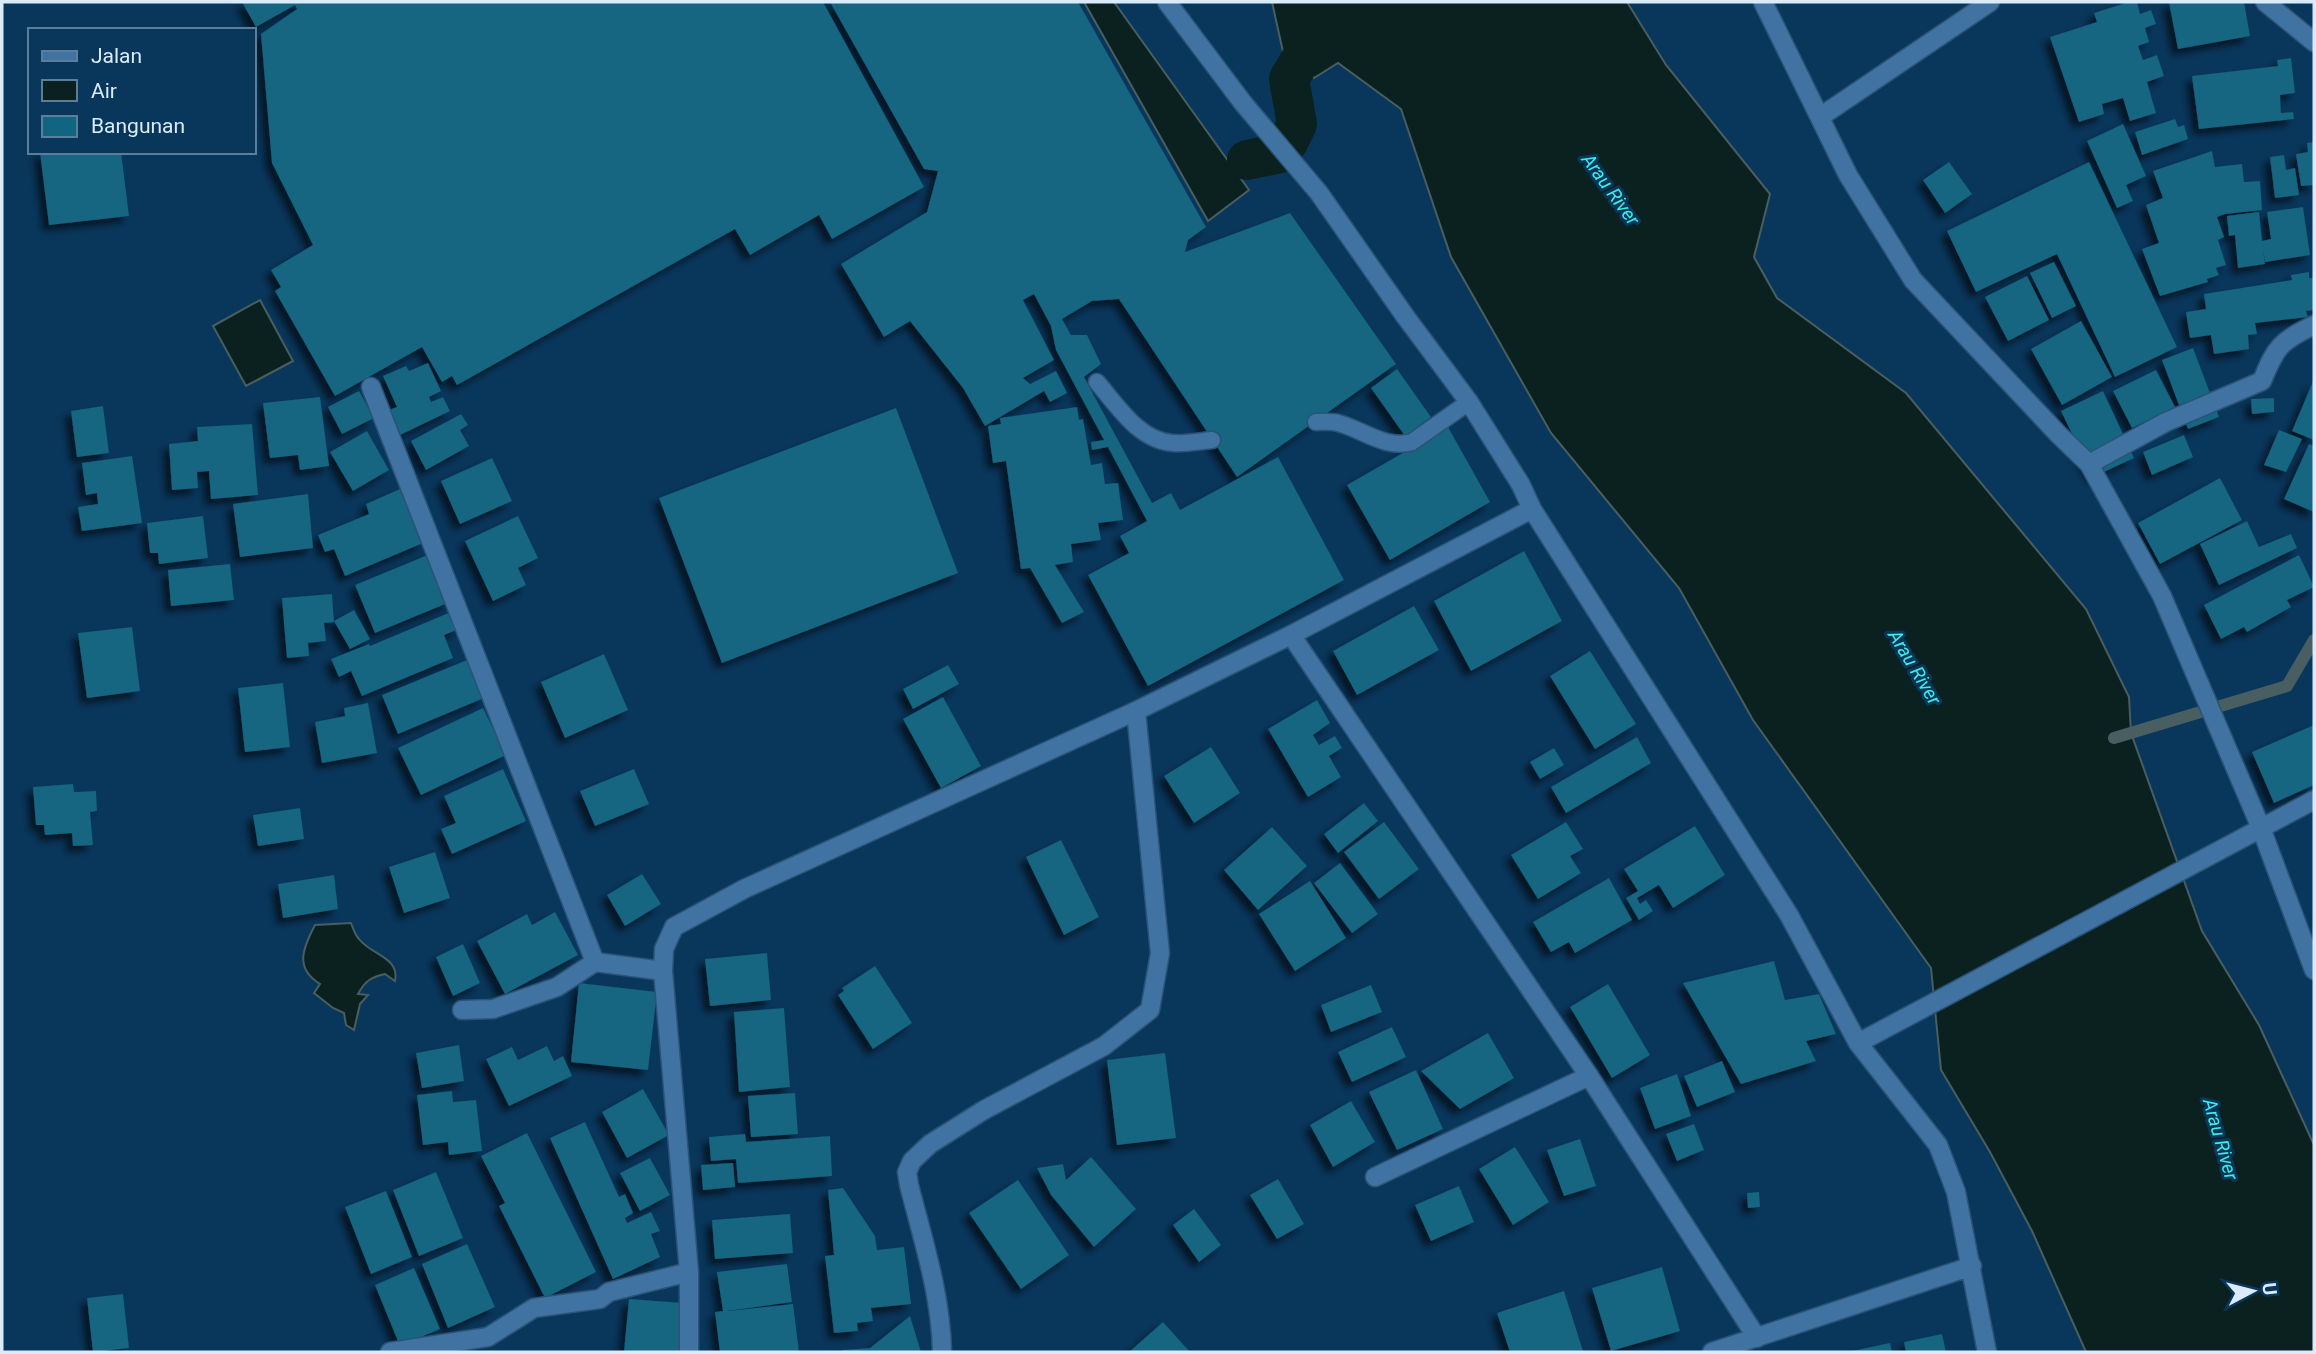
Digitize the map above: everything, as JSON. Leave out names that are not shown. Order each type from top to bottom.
[{"type":"street","points":[[1167,2],[1243,103],[1319,193],[1469,402],[1521,485],[1532,509],[1789,915],[1858,1042],[1938,1145],[1956,1192],[1987,1352]]},
{"type":"street","points":[[1763,2],[1848,175],[1913,280],[2089,464],[2161,596],[2199,681],[2261,828],[2314,970]]},
{"type":"street","points":[[1820,117],[1990,2]]},
{"type":"street","points":[[2265,2],[2314,42]]},
{"type":"street","points":[[2089,464],[2176,418],[2262,380],[2282,342],[2314,325]]},
{"type":"street","points":[[371,387],[596,962]]},
{"type":"street","points":[[689,1352],[690,1272],[663,971],[664,948],[674,928],[744,889],[1136,711],[1291,635],[1532,509]]},
{"type":"street","points":[[1291,635],[1589,1076],[1758,1338]]},
{"type":"street","points":[[942,1352],[942,1327],[936,1292],[909,1185],[907,1172],[912,1161],[930,1144],[984,1110],[1104,1046],[1150,1010],[1160,953],[1136,711]]},
{"type":"street","points":[[1858,1042],[2314,800]]},
{"type":"street","points":[[462,1010],[493,1009],[557,987],[596,962],[663,971]]},
{"type":"street","points":[[1375,1177],[1589,1076]]},
{"type":"street","points":[[1712,1352],[1972,1266]]},
{"type":"street","points":[[390,1352],[488,1337],[534,1308],[600,1299],[609,1292],[690,1272]]},
{"type":"lane","points":[[1097,382],[1130,420],[1151,438],[1173,443],[1212,440]]},
{"type":"lane","points":[[1316,422],[1335,422],[1373,438],[1405,444],[1412,442],[1469,402]]},
{"type":"water","points":[[1084,2],[1114,2],[1249,190],[1208,221]]},
{"type":"water","name":"Arau River","points":[[1272,2],[1627,2],[1666,65],[1770,194],[1754,257],[1777,298],[1906,393],[2086,609],[2129,697],[2131,733],[2202,931],[2259,1025],[2314,1145],[2314,1352],[2086,1352],[2032,1231],[1990,1152],[1941,1070],[1931,968],[1753,720],[1679,588],[1551,433],[1451,257],[1401,109],[1338,63],[1314,78],[1307,53],[1289,79]]},
{"type":"water","points":[[260,300],[293,361],[246,386],[213,326]]},
{"type":"water","points":[[351,923],[359,939],[389,961],[395,973],[395,981],[385,974],[372,978],[363,986],[358,994],[368,995],[360,1004],[354,1030],[346,1025],[344,1013],[314,993],[320,984],[307,971],[303,957],[315,925]]},
{"type":"building","points":[[242,2],[823,2],[924,187],[832,239],[819,215],[750,255],[735,229],[457,385],[452,376],[442,382],[422,347],[335,396],[275,291],[281,287],[271,270],[313,245],[272,163],[261,34],[297,9],[295,5],[256,27]]},
{"type":"building","points":[[830,2],[1078,2],[1206,227],[1188,240],[1185,252],[1290,213],[1396,364],[1237,477],[1119,299],[1092,301],[1062,319],[1071,335],[1087,335],[1101,364],[1084,377],[1152,503],[1171,493],[1180,510],[1278,457],[1344,580],[1148,686],[1088,575],[1129,553],[1120,536],[1147,521],[1108,447],[1092,450],[1091,442],[1104,440],[1056,350],[1051,326],[1034,294],[1023,300],[1054,360],[1023,378],[1030,384],[1056,371],[1067,393],[1050,402],[1044,391],[985,426],[963,388],[910,321],[884,337],[841,264],[927,212],[938,171],[924,169]]},
{"type":"building","points":[[2137,2],[2140,14],[2151,10],[2156,24],[2145,28],[2149,42],[2138,46],[2143,60],[2157,55],[2164,76],[2147,82],[2156,113],[2130,121],[2123,98],[2102,104],[2104,114],[2079,122],[2050,37],[2097,22],[2094,13]]},
{"type":"building","points":[[2169,2],[2244,2],[2250,36],[2178,49]]},
{"type":"building","points":[[2291,58],[2295,93],[2280,95],[2281,113],[2293,112],[2294,119],[2199,129],[2192,76],[2278,66],[2277,60]]},
{"type":"building","points":[[2175,119],[2178,127],[2184,125],[2188,139],[2142,155],[2135,132]]},
{"type":"building","points":[[2123,124],[2146,176],[2126,185],[2133,201],[2117,208],[2087,141]]},
{"type":"building","points":[[2314,142],[2314,185],[2301,186],[2296,154],[2308,152],[2307,143]]},
{"type":"building","points":[[2212,151],[2215,167],[2242,164],[2244,182],[2260,181],[2262,210],[2217,217],[2224,237],[2218,240],[2226,265],[2216,268],[2219,275],[2207,279],[2208,282],[2160,296],[2142,249],[2159,243],[2146,205],[2163,198],[2153,171]]},
{"type":"building","points":[[40,154],[121,154],[129,216],[49,225]]},
{"type":"building","points":[[2284,155],[2286,170],[2295,168],[2299,195],[2275,198],[2270,157]]},
{"type":"building","points":[[1949,162],[1972,194],[1945,213],[1923,180]]},
{"type":"building","points":[[2089,162],[2177,347],[2115,377],[2057,254],[1976,292],[1947,231]]},
{"type":"building","points":[[2303,207],[2310,255],[2265,262],[2263,250],[2265,264],[2238,268],[2235,235],[2229,236],[2227,216],[2259,212],[2262,241],[2271,239],[2267,212]]},
{"type":"building","points":[[2054,262],[2076,306],[2052,318],[2030,273]]},
{"type":"building","points":[[2309,272],[2309,278],[2314,278],[2314,310],[2306,311],[2308,317],[2255,323],[2257,334],[2248,335],[2249,349],[2214,354],[2211,335],[2190,338],[2186,312],[2206,309],[2204,294],[2292,280],[2291,275]]},
{"type":"building","points":[[2027,276],[2049,320],[2008,341],[1985,297]]},
{"type":"building","points":[[2081,321],[2112,377],[2062,405],[2031,349]]},
{"type":"building","points":[[2193,348],[2219,417],[2188,429],[2162,360]]},
{"type":"building","points":[[428,363],[441,391],[429,397],[431,402],[443,397],[450,411],[400,435],[389,410],[397,407],[383,376],[406,366],[409,371]]},
{"type":"building","points":[[1397,369],[1431,417],[1405,436],[1371,388]]},
{"type":"building","points":[[2156,370],[2175,407],[2132,428],[2113,391]]},
{"type":"building","points":[[2314,379],[2314,440],[2292,431]]},
{"type":"building","points":[[359,391],[374,418],[342,434],[328,407]]},
{"type":"building","points":[[2103,391],[2134,458],[2093,477],[2061,411]]},
{"type":"building","points":[[320,397],[329,466],[300,470],[298,455],[270,458],[263,403]]},
{"type":"building","points":[[2274,398],[2274,412],[2252,414],[2251,399]]},
{"type":"building","points":[[103,406],[109,453],[77,457],[71,411]]},
{"type":"building","points":[[1077,407],[1079,420],[1083,419],[1091,465],[1102,463],[1105,484],[1118,483],[1123,520],[1098,523],[1101,540],[1071,544],[1073,562],[1055,565],[1084,612],[1062,623],[1030,568],[1021,569],[1006,461],[993,463],[988,426],[1001,424],[1000,418]]},
{"type":"building","points":[[896,408],[958,573],[722,663],[659,498]]},
{"type":"building","points":[[461,414],[468,425],[460,430],[469,446],[426,470],[411,441]]},
{"type":"building","points":[[252,424],[258,495],[211,499],[209,471],[197,472],[198,488],[172,490],[169,444],[198,441],[197,427]]},
{"type":"building","points":[[1448,427],[1490,502],[1390,560],[1347,485]]},
{"type":"building","points":[[2279,430],[2302,439],[2286,472],[2264,465]]},
{"type":"building","points":[[367,431],[389,470],[353,491],[330,452]]},
{"type":"building","points":[[2184,435],[2193,457],[2152,475],[2143,452]]},
{"type":"building","points":[[2309,444],[2314,446],[2314,512],[2284,499]]},
{"type":"building","points":[[132,456],[142,523],[82,531],[78,507],[98,504],[97,493],[86,495],[82,463]]},
{"type":"building","points":[[492,458],[512,501],[460,524],[441,481]]},
{"type":"building","points":[[2220,478],[2242,520],[2160,564],[2138,523]]},
{"type":"building","points":[[400,489],[423,543],[345,576],[334,549],[325,552],[318,535],[369,514],[366,504]]},
{"type":"building","points":[[308,494],[313,548],[240,557],[233,504]]},
{"type":"building","points":[[203,516],[208,558],[159,564],[158,553],[150,553],[147,523]]},
{"type":"building","points":[[518,516],[538,558],[518,568],[526,585],[493,601],[465,541]]},
{"type":"building","points":[[2247,521],[2259,547],[2291,534],[2297,548],[2219,585],[2200,544]]},
{"type":"building","points":[[1524,551],[1562,621],[1471,671],[1434,601]]},
{"type":"building","points":[[430,554],[450,602],[375,633],[355,585]]},
{"type":"building","points":[[2299,555],[2314,587],[2287,600],[2291,607],[2247,632],[2244,627],[2221,639],[2204,605]]},
{"type":"building","points":[[230,564],[234,600],[171,606],[168,570]]},
{"type":"building","points":[[332,594],[334,622],[324,623],[326,641],[308,643],[309,656],[287,658],[282,598]]},
{"type":"building","points":[[1414,606],[1439,650],[1357,695],[1333,651]]},
{"type":"building","points":[[354,610],[370,639],[350,649],[334,621]]},
{"type":"building","points":[[451,612],[459,629],[444,635],[453,658],[362,696],[351,671],[339,677],[331,659],[369,644],[370,646]]},
{"type":"building","points":[[132,627],[140,691],[87,698],[78,633]]},
{"type":"building","points":[[1590,651],[1636,724],[1595,749],[1550,676]]},
{"type":"building","points":[[604,654],[628,710],[565,738],[541,682]]},
{"type":"building","points":[[467,660],[484,698],[398,734],[382,695]]},
{"type":"building","points":[[948,665],[959,684],[913,709],[903,689]]},
{"type":"building","points":[[283,683],[290,747],[245,752],[238,688]]},
{"type":"building","points":[[943,697],[981,766],[941,788],[903,719]]},
{"type":"building","points":[[1317,700],[1330,723],[1313,735],[1319,745],[1335,736],[1342,748],[1329,756],[1341,777],[1308,797],[1268,729]]},
{"type":"building","points":[[368,703],[377,753],[322,763],[315,722],[345,716],[344,708]]},
{"type":"building","points":[[483,708],[506,755],[421,795],[398,748]]},
{"type":"building","points":[[2314,725],[2314,785],[2274,803],[2252,752]]},
{"type":"building","points":[[1637,737],[1651,763],[1566,813],[1551,787]]},
{"type":"building","points":[[1211,747],[1240,793],[1194,823],[1164,776]]},
{"type":"building","points":[[1554,748],[1564,765],[1540,779],[1530,762]]},
{"type":"building","points":[[503,769],[526,821],[452,854],[441,829],[456,823],[444,796]]},
{"type":"building","points":[[634,769],[649,804],[595,826],[580,791]]},
{"type":"building","points":[[73,784],[74,792],[96,791],[97,811],[90,812],[93,845],[73,846],[72,833],[45,835],[44,825],[36,825],[33,787]]},
{"type":"building","points":[[1364,803],[1378,821],[1338,853],[1324,834]]},
{"type":"building","points":[[300,808],[304,839],[258,846],[253,815]]},
{"type":"building","points":[[1384,822],[1419,869],[1379,899],[1344,852]]},
{"type":"building","points":[[1566,822],[1583,849],[1570,856],[1581,873],[1538,899],[1511,855]]},
{"type":"building","points":[[1695,826],[1725,875],[1673,908],[1659,885],[1637,898],[1640,904],[1646,900],[1653,911],[1639,920],[1626,898],[1638,891],[1624,869]]},
{"type":"building","points":[[1272,827],[1307,866],[1258,910],[1224,870]]},
{"type":"building","points":[[1061,840],[1099,917],[1064,935],[1026,857]]},
{"type":"building","points":[[435,852],[450,898],[404,913],[389,867]]},
{"type":"building","points":[[1340,863],[1378,914],[1352,933],[1314,883]]},
{"type":"building","points":[[642,874],[661,904],[625,926],[607,895]]},
{"type":"building","points":[[334,875],[338,909],[283,918],[278,884]]},
{"type":"building","points":[[1609,878],[1632,920],[1575,953],[1569,942],[1551,952],[1533,922]]},
{"type":"building","points":[[1310,881],[1346,938],[1295,971],[1259,914]]},
{"type":"building","points":[[555,912],[578,955],[505,994],[477,941],[527,914],[532,925]]},
{"type":"building","points":[[463,944],[480,983],[453,996],[436,957]]},
{"type":"building","points":[[767,953],[771,1000],[710,1006],[705,959]]},
{"type":"building","points":[[1774,961],[1785,1000],[1819,994],[1836,1034],[1806,1041],[1816,1061],[1741,1084],[1683,983]]},
{"type":"building","points":[[875,966],[912,1023],[873,1049],[838,995],[844,991],[842,988]]},
{"type":"building","points":[[579,983],[657,992],[648,1070],[571,1062]]},
{"type":"building","points":[[1608,984],[1650,1055],[1612,1078],[1570,1007]]},
{"type":"building","points":[[1371,985],[1382,1012],[1331,1032],[1321,1005]]},
{"type":"building","points":[[784,1008],[790,1087],[739,1092],[734,1012]]},
{"type":"building","points":[[1392,1027],[1406,1057],[1352,1082],[1338,1052]]},
{"type":"building","points":[[1488,1033],[1514,1078],[1460,1109],[1421,1071]]},
{"type":"building","points":[[459,1045],[464,1081],[422,1088],[416,1053]]},
{"type":"building","points":[[547,1046],[554,1061],[563,1056],[572,1076],[509,1106],[486,1059],[512,1047],[518,1060]]},
{"type":"building","points":[[1165,1053],[1176,1138],[1117,1145],[1107,1060]]},
{"type":"building","points":[[1722,1061],[1735,1092],[1697,1107],[1684,1076]]},
{"type":"building","points":[[1416,1070],[1443,1129],[1397,1150],[1369,1092]]},
{"type":"building","points":[[1677,1074],[1691,1116],[1655,1129],[1640,1088]]},
{"type":"building","points":[[643,1089],[669,1135],[627,1158],[602,1112]]},
{"type":"building","points":[[452,1091],[453,1102],[476,1100],[482,1151],[449,1155],[448,1142],[423,1145],[417,1095]]},
{"type":"building","points":[[795,1093],[798,1134],[751,1137],[748,1096]]},
{"type":"building","points":[[1351,1101],[1375,1142],[1333,1167],[1310,1125]]},
{"type":"building","points":[[585,1122],[619,1197],[625,1194],[633,1213],[625,1218],[627,1223],[651,1212],[660,1231],[651,1234],[660,1257],[613,1279],[550,1138]]},
{"type":"building","points":[[1694,1124],[1704,1150],[1677,1161],[1666,1134]]},
{"type":"building","points":[[527,1133],[596,1272],[545,1298],[499,1206],[505,1203],[481,1156]]},
{"type":"building","points":[[745,1134],[746,1142],[830,1136],[832,1176],[738,1183],[736,1159],[711,1161],[709,1137]]},
{"type":"building","points":[[1580,1139],[1596,1186],[1564,1196],[1547,1150]]},
{"type":"building","points":[[1515,1147],[1549,1202],[1513,1225],[1479,1169]]},
{"type":"building","points":[[1091,1157],[1136,1209],[1094,1247],[1051,1195],[1037,1168],[1063,1164],[1066,1180]]},
{"type":"building","points":[[650,1158],[670,1195],[640,1211],[620,1173]]},
{"type":"building","points":[[733,1163],[735,1187],[703,1190],[701,1165]]},
{"type":"building","points":[[436,1172],[463,1238],[419,1256],[393,1190]]},
{"type":"building","points":[[1278,1179],[1304,1224],[1277,1239],[1250,1195]]},
{"type":"building","points":[[1018,1180],[1069,1255],[1021,1289],[969,1213]]},
{"type":"building","points":[[1459,1186],[1474,1222],[1431,1241],[1415,1205]]},
{"type":"building","points":[[843,1188],[875,1236],[877,1250],[904,1247],[911,1304],[871,1308],[873,1321],[857,1323],[858,1331],[834,1333],[825,1256],[834,1255],[828,1190]]},
{"type":"building","points":[[386,1191],[412,1257],[371,1274],[345,1207]]},
{"type":"building","points":[[1759,1192],[1760,1207],[1748,1208],[1747,1193]]},
{"type":"building","points":[[1194,1209],[1221,1245],[1199,1262],[1173,1225]]},
{"type":"building","points":[[790,1214],[793,1253],[715,1259],[712,1220]]},
{"type":"building","points":[[467,1244],[495,1307],[448,1328],[422,1264]]},
{"type":"building","points":[[787,1264],[792,1302],[727,1311],[793,1304],[799,1352],[720,1352],[715,1312],[723,1311],[717,1272]]},
{"type":"building","points":[[1662,1267],[1680,1331],[1611,1351],[1592,1288]]},
{"type":"building","points":[[414,1268],[440,1329],[400,1346],[375,1285]]},
{"type":"building","points":[[1564,1291],[1583,1351],[1510,1352],[1497,1313]]},
{"type":"building","points":[[123,1294],[129,1348],[93,1352],[87,1298]]},
{"type":"building","points":[[629,1299],[684,1303],[680,1352],[624,1352]]},
{"type":"building","points":[[910,1316],[921,1352],[842,1352],[870,1348]]},
{"type":"building","points":[[1163,1322],[1190,1352],[1129,1352]]},
{"type":"building","points":[[1942,1334],[1946,1352],[1906,1352],[1904,1342]]},
{"type":"building","points":[[1890,1343],[1892,1352],[1852,1352],[1852,1351]]},
{"type":"waterway","points":[[1288,142],[1297,124],[1289,79],[1335,2]]},
{"type":"waterway","points":[[1247,160],[1281,153]]},
{"type":"waterway","points":[[2114,738],[2287,686],[2314,640]]}]
